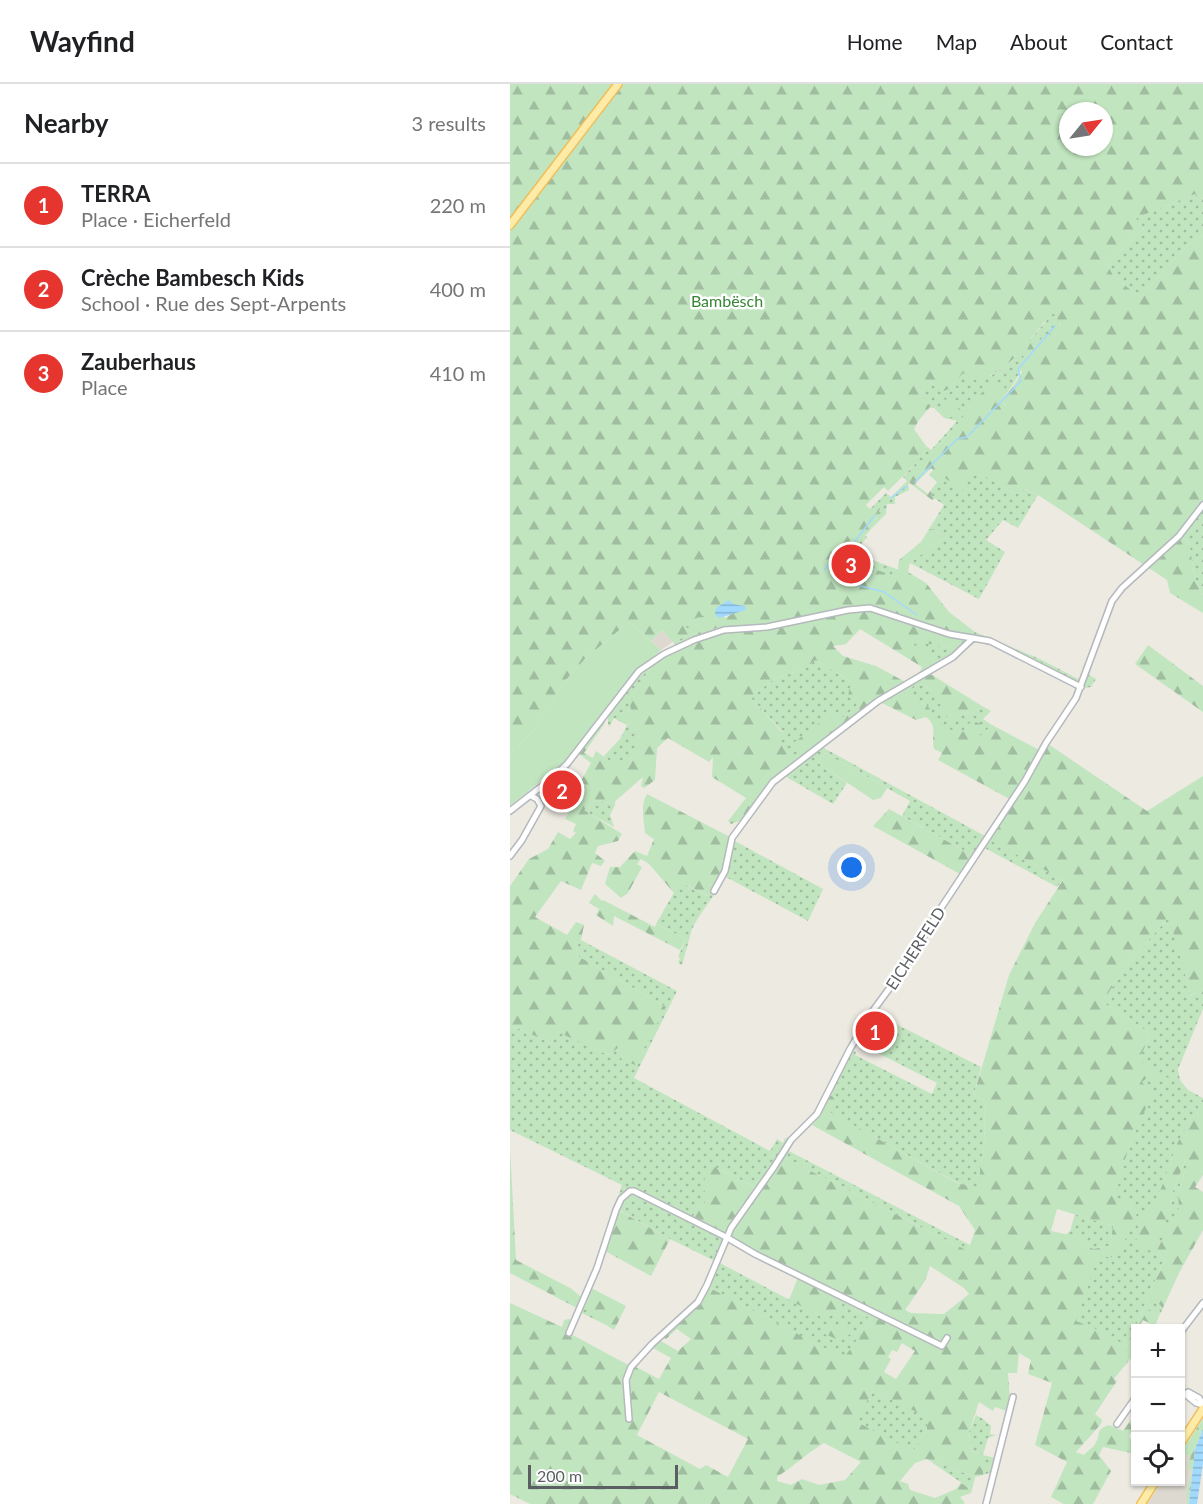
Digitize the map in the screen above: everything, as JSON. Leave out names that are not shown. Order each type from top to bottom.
[{"type":"main road","points":[[510,225],[618,84]]},
{"type":"main road","points":[[1185,1436],[1203,1406]]},
{"type":"main road","points":[[1141,1504],[1152,1486]]},
{"type":"street","name":"EICHERFELD","points":[[629,1419],[626,1380],[630,1369],[652,1344],[698,1302],[726,1237],[786,1146],[817,1114],[850,1048],[872,1012],[908,962],[1076,698],[1112,601],[1122,588],[1179,536],[1203,505]]},
{"type":"street","points":[[510,811],[567,764],[639,671],[664,654],[713,632],[735,628],[767,627],[848,610],[870,608],[932,629],[979,638],[1002,646],[1081,687]]},
{"type":"street","points":[[714,891],[725,871],[732,838],[772,782],[878,701],[945,662],[973,638]]},
{"type":"street","points":[[510,856],[541,806],[531,796]]},
{"type":"street","points":[[569,1333],[597,1268],[621,1199],[627,1193],[634,1191],[755,1254],[942,1346],[947,1338]]},
{"type":"street","points":[[1185,1326],[1203,1303]]},
{"type":"street","points":[[1185,1392],[1198,1398],[1203,1406]]},
{"type":"street","points":[[986,1504],[1013,1397]]},
{"type":"street","points":[[1117,1424],[1131,1404]]},
{"type":"shaded area","points":[[662,630],[673,642],[661,650],[651,641]]},
{"type":"shaded area","points":[[1185,1456],[1191,1457],[1192,1470],[1187,1489],[1187,1504],[1147,1504],[1159,1486],[1185,1486]]},
{"type":"green space","name":"Bambësch","points":[[510,84],[1203,84],[1203,199],[1195,194],[1136,218],[1144,228],[1107,264],[1114,277],[1140,297],[1187,246],[1203,235],[1203,505],[1179,536],[1189,541],[1195,580],[1203,595],[1203,613],[1170,593],[1167,580],[1038,495],[1025,489],[1015,494],[974,470],[963,482],[970,491],[967,493],[945,478],[931,495],[934,499],[932,500],[907,481],[952,431],[990,382],[1005,386],[995,403],[1006,406],[1002,399],[1022,372],[1019,365],[1032,340],[1039,341],[1050,331],[1061,326],[1054,313],[1012,360],[992,375],[979,382],[963,373],[953,384],[960,392],[957,396],[948,389],[944,391],[931,383],[931,392],[923,389],[920,397],[931,406],[914,429],[926,446],[923,455],[916,458],[916,463],[888,491],[884,487],[866,505],[870,509],[876,506],[880,509],[871,529],[835,570],[870,579],[877,570],[897,577],[899,560],[921,542],[929,529],[934,529],[942,539],[910,563],[908,572],[926,583],[949,612],[975,632],[957,649],[904,639],[942,661],[929,673],[982,706],[972,714],[961,713],[954,721],[940,713],[939,699],[934,692],[922,684],[904,692],[917,705],[926,703],[941,724],[957,731],[964,732],[966,725],[974,721],[982,725],[980,736],[992,725],[1043,752],[1048,744],[1147,811],[1203,776],[1203,988],[1191,996],[1169,917],[1130,961],[1102,1002],[1151,1034],[1138,1061],[1170,1079],[1168,1084],[1149,1076],[1142,1082],[1152,1094],[1128,1149],[1115,1197],[1133,1205],[1138,1211],[1115,1257],[1098,1257],[1076,1321],[1127,1346],[1131,1337],[1131,1358],[1114,1379],[1117,1381],[1095,1414],[1102,1420],[1101,1424],[1076,1452],[1084,1455],[1097,1441],[1104,1427],[1109,1425],[1123,1431],[1131,1420],[1129,1435],[1131,1453],[1103,1447],[1099,1455],[1111,1471],[1093,1504],[1064,1504],[1051,1497],[1067,1462],[1035,1445],[1052,1383],[1028,1374],[1031,1360],[1019,1353],[1017,1373],[1008,1373],[1010,1400],[1007,1411],[995,1407],[993,1411],[979,1402],[969,1432],[971,1451],[983,1455],[983,1475],[975,1477],[927,1459],[915,1463],[900,1481],[908,1484],[910,1490],[935,1498],[956,1489],[961,1483],[972,1490],[971,1493],[960,1497],[965,1503],[963,1504],[530,1504],[510,1494],[510,1303],[562,1327],[564,1320],[569,1319],[572,1321],[566,1329],[569,1333],[659,1379],[671,1358],[651,1347],[659,1340],[678,1351],[691,1339],[677,1329],[666,1339],[663,1337],[699,1303],[708,1287],[844,1358],[871,1319],[853,1308],[856,1304],[844,1298],[840,1314],[822,1317],[789,1300],[799,1275],[737,1241],[731,1228],[716,1229],[693,1217],[695,1209],[709,1200],[704,1190],[705,1169],[713,1166],[761,1190],[783,1157],[968,1251],[975,1230],[959,1206],[812,1125],[829,1096],[832,1096],[835,1100],[830,1112],[957,1183],[980,1189],[985,1101],[974,1094],[1009,975],[1035,923],[1063,880],[988,839],[1013,801],[938,760],[942,753],[934,749],[932,724],[926,717],[916,720],[878,701],[806,753],[801,753],[792,744],[835,711],[844,717],[857,706],[848,696],[851,682],[816,660],[805,668],[773,680],[750,697],[783,733],[778,738],[795,761],[771,781],[742,820],[731,824],[728,821],[746,798],[712,777],[713,757],[709,762],[668,738],[657,748],[655,780],[644,788],[641,786],[643,777],[612,804],[598,800],[584,810],[622,834],[618,841],[598,846],[595,853],[605,861],[601,866],[592,863],[581,890],[561,881],[535,917],[567,935],[576,922],[584,925],[581,940],[576,948],[578,956],[666,1007],[635,1065],[621,1059],[624,1052],[618,1048],[608,1055],[558,1032],[551,1043],[510,1025],[510,886],[529,859],[548,849],[558,832],[570,839],[576,833],[573,831],[576,824],[565,819],[585,785],[581,781],[591,763],[578,753],[603,721],[605,723],[584,753],[593,758],[596,751],[611,762],[617,758],[629,764],[640,735],[632,723],[627,725],[619,721],[619,714],[631,711],[630,704],[635,691],[653,664],[723,630],[719,627],[691,634],[673,642],[662,630],[651,641],[629,622],[585,659],[566,680],[532,732],[510,754]],"holes":[[[931,468],[933,470],[929,475],[937,482],[928,494],[915,484]],[[723,604],[745,606],[725,618],[719,606]],[[860,629],[922,667],[916,680],[909,684],[876,666],[843,656],[833,646],[846,644]],[[1057,1209],[1113,1226],[1110,1246],[1093,1249],[1078,1237],[1051,1231]],[[930,1266],[964,1288],[969,1294],[944,1314],[911,1313],[905,1310],[925,1281]],[[902,1343],[915,1351],[896,1379],[884,1372],[891,1359],[888,1357],[892,1350],[897,1352]],[[873,1391],[927,1417],[927,1430],[913,1451],[855,1421]],[[659,1392],[748,1439],[728,1477],[706,1465],[700,1469],[637,1435]],[[824,1443],[861,1462],[845,1480],[819,1485],[802,1479],[791,1485],[777,1481],[777,1477]]]},
{"type":"green space","points":[[1195,194],[1203,199],[1203,235],[1187,246],[1140,297],[1114,277],[1107,264],[1144,228],[1135,218]]},
{"type":"green space","points":[[1054,312],[1061,327],[1050,332],[1034,349],[1002,399],[1006,407],[995,403],[990,383],[908,481],[909,490],[895,497],[895,504],[887,504],[886,514],[871,529],[880,509],[870,509],[886,493],[891,497],[907,481],[903,477],[916,463],[916,458],[923,455],[926,446],[931,450],[957,421],[944,418],[934,408],[931,408],[920,397],[923,389],[931,383],[944,391],[963,372],[991,376],[1012,360]]},
{"type":"green space","points":[[941,398],[954,403],[962,411],[957,417],[949,417],[943,411],[944,405],[939,401]]},
{"type":"green space","points":[[974,469],[1015,494],[1024,489],[1038,495],[1018,528],[1003,520],[986,540],[1005,552],[979,599],[910,563],[942,539],[934,529],[929,529],[944,505],[930,495],[945,477],[963,482]]},
{"type":"green space","points":[[1203,505],[1203,595],[1195,580],[1189,541],[1179,536]]},
{"type":"green space","points":[[864,535],[867,537],[854,553],[899,570],[897,578],[870,579],[835,570]]},
{"type":"green space","points":[[1143,566],[1147,569],[1116,599],[1109,613],[1089,675],[1096,679],[1091,687],[1084,688],[1043,752],[1040,750],[1049,732],[1074,698],[1075,689],[1071,684],[1002,648],[976,642],[931,674],[902,638],[957,649],[975,632],[1040,659],[1078,679],[1086,666],[1110,600],[1121,586]]},
{"type":"green space","points":[[704,615],[709,621],[708,624],[692,632],[688,630],[684,623]]},
{"type":"green space","points":[[629,622],[661,650],[628,679],[563,763],[510,806],[510,754],[532,732],[566,680],[585,659]]},
{"type":"green space","points":[[719,627],[724,630],[680,650],[673,642],[691,634],[707,632]]},
{"type":"green space","points":[[1148,645],[1203,686],[1203,712],[1135,664]]},
{"type":"green space","points":[[816,660],[851,682],[857,706],[844,717],[793,743],[864,709],[822,747],[985,836],[1009,799],[1013,801],[989,839],[1063,880],[1057,887],[983,847],[903,970],[905,972],[874,1013],[981,1067],[974,1094],[985,1101],[980,1190],[958,1183],[829,1112],[828,1096],[817,1120],[787,1150],[970,1245],[968,1251],[779,1155],[757,1188],[713,1166],[709,1200],[695,1209],[731,1228],[799,1276],[730,1241],[727,1241],[718,1262],[822,1317],[844,1297],[856,1303],[854,1309],[871,1319],[845,1359],[708,1287],[684,1318],[653,1345],[653,1348],[636,1367],[631,1367],[696,1301],[715,1261],[619,1210],[591,1288],[607,1321],[606,1325],[578,1311],[569,1333],[566,1329],[568,1330],[595,1266],[622,1185],[510,1130],[510,1025],[551,1043],[558,1031],[608,1055],[618,1048],[625,1051],[621,1059],[666,1007],[578,956],[576,948],[581,940],[677,991],[634,1078],[770,1151],[777,1139],[783,1143],[785,1138],[789,1139],[815,1113],[850,1048],[856,1052],[855,1055],[932,1094],[937,1083],[854,1041],[851,1046],[870,1011],[902,967],[972,855],[902,816],[910,801],[825,753],[818,763],[847,783],[833,804],[783,775],[774,783],[733,840],[823,889],[808,921],[726,877],[692,929],[682,965],[678,963],[680,958],[678,957],[686,939],[656,924],[680,882],[708,896],[730,837],[761,793],[780,772],[778,738],[783,732],[750,697],[773,680],[805,668]]},
{"type":"green space","points":[[653,664],[635,691],[631,711],[619,714],[619,721],[614,718],[610,726],[608,725],[608,714],[631,687],[630,685]]},
{"type":"green space","points":[[922,684],[938,694],[942,706],[961,713],[972,714],[982,706],[991,711],[983,719],[992,725],[980,737],[942,727],[934,719],[926,703],[917,705],[903,692]]},
{"type":"green space","points":[[632,723],[640,735],[629,764],[611,763],[604,756],[620,739],[627,725]]},
{"type":"green space","points":[[825,753],[887,788],[881,798],[873,800],[818,763]]},
{"type":"green space","points":[[647,794],[732,838],[725,871],[709,896],[680,882],[674,893],[649,864],[641,859],[637,864],[642,867],[628,893],[621,898],[605,884],[610,867],[620,867],[635,851],[647,856],[654,839],[645,833],[643,808]]},
{"type":"green space","points":[[598,800],[612,804],[615,801],[610,815],[614,827],[583,810]]},
{"type":"green space","points":[[889,809],[972,855],[960,874],[873,826]]},
{"type":"green space","points":[[595,894],[602,901],[655,927],[656,924],[686,939],[680,950],[614,916],[613,926],[596,915],[599,909],[589,903]]},
{"type":"green space","points":[[1170,916],[1191,996],[1203,988],[1203,1009],[1178,1069],[1180,1080],[1188,1090],[1203,1098],[1203,1103],[1199,1103],[1197,1118],[1177,1144],[1153,1212],[1135,1234],[1171,1204],[1173,1191],[1187,1156],[1187,1166],[1178,1191],[1180,1208],[1157,1250],[1164,1260],[1136,1324],[1131,1324],[1131,1337],[1127,1346],[1075,1321],[1098,1256],[1115,1257],[1133,1205],[1114,1198],[1128,1149],[1142,1082],[1149,1075],[1168,1084],[1138,1061],[1151,1034],[1102,1002],[1130,961]]},
{"type":"green space","name":"Bambësch","points":[[1199,1102],[1203,1103],[1203,1175],[1195,1187],[1203,1192],[1203,1230],[1163,1308],[1151,1296],[1152,1304],[1147,1305],[1146,1309],[1159,1316],[1156,1324],[1143,1320],[1140,1324],[1136,1324],[1164,1260],[1157,1250],[1179,1208],[1178,1191],[1187,1166],[1186,1158],[1155,1250],[1140,1251],[1135,1234],[1143,1215],[1153,1211],[1177,1144],[1192,1116],[1197,1118]]},
{"type":"green space","points":[[510,1147],[516,1260],[572,1289],[582,1298],[577,1308],[510,1273]]},
{"type":"green space","points":[[618,1210],[670,1239],[651,1276],[605,1251]]},
{"type":"green space","points":[[1075,1214],[1113,1226],[1110,1246],[1093,1249],[1078,1237],[1064,1236],[1070,1231]]},
{"type":"green space","points":[[591,1288],[626,1306],[614,1330],[606,1325],[607,1321],[581,1307]]},
{"type":"green space","points":[[1151,1295],[1163,1308],[1159,1316],[1145,1309]]},
{"type":"green space","points":[[823,1324],[846,1326],[857,1333],[856,1336],[850,1334],[841,1341],[820,1332]]},
{"type":"green space","points":[[873,1391],[928,1417],[927,1430],[913,1452],[854,1421]]},
{"type":"green space","points":[[976,1415],[991,1426],[990,1434],[996,1435],[988,1438],[983,1455],[971,1451],[969,1432]]},
{"type":"green space","points":[[1203,1419],[1203,1429],[1195,1449],[1189,1504],[1187,1504],[1187,1489],[1192,1471],[1189,1469],[1188,1462],[1191,1457],[1186,1454],[1185,1456],[1185,1446]]},
{"type":"green space","points":[[983,1455],[996,1458],[992,1472],[983,1475]]},
{"type":"green space","points":[[927,1459],[975,1477],[972,1490]]},
{"type":"water","points":[[729,600],[733,604],[745,606],[746,610],[719,618],[715,614],[716,608]]},
{"type":"water","points":[[1203,1429],[1203,1464],[1197,1504],[1189,1504],[1195,1449]]},
{"type":"waterway","points":[[915,482],[957,439],[967,437],[1021,381],[1018,369],[1055,326]]},
{"type":"waterway","points":[[891,498],[907,487]]},
{"type":"waterway","points":[[824,571],[827,565],[843,557],[875,515]]},
{"type":"waterway","points":[[846,582],[884,592],[917,615]]},
{"type":"place","name":"Zauberhaus","points":[[851,564]]},
{"type":"place","name":"Crèche Bambesch Kids","points":[[562,790]]},
{"type":"place","name":"TERRA","points":[[875,1031]]}]
